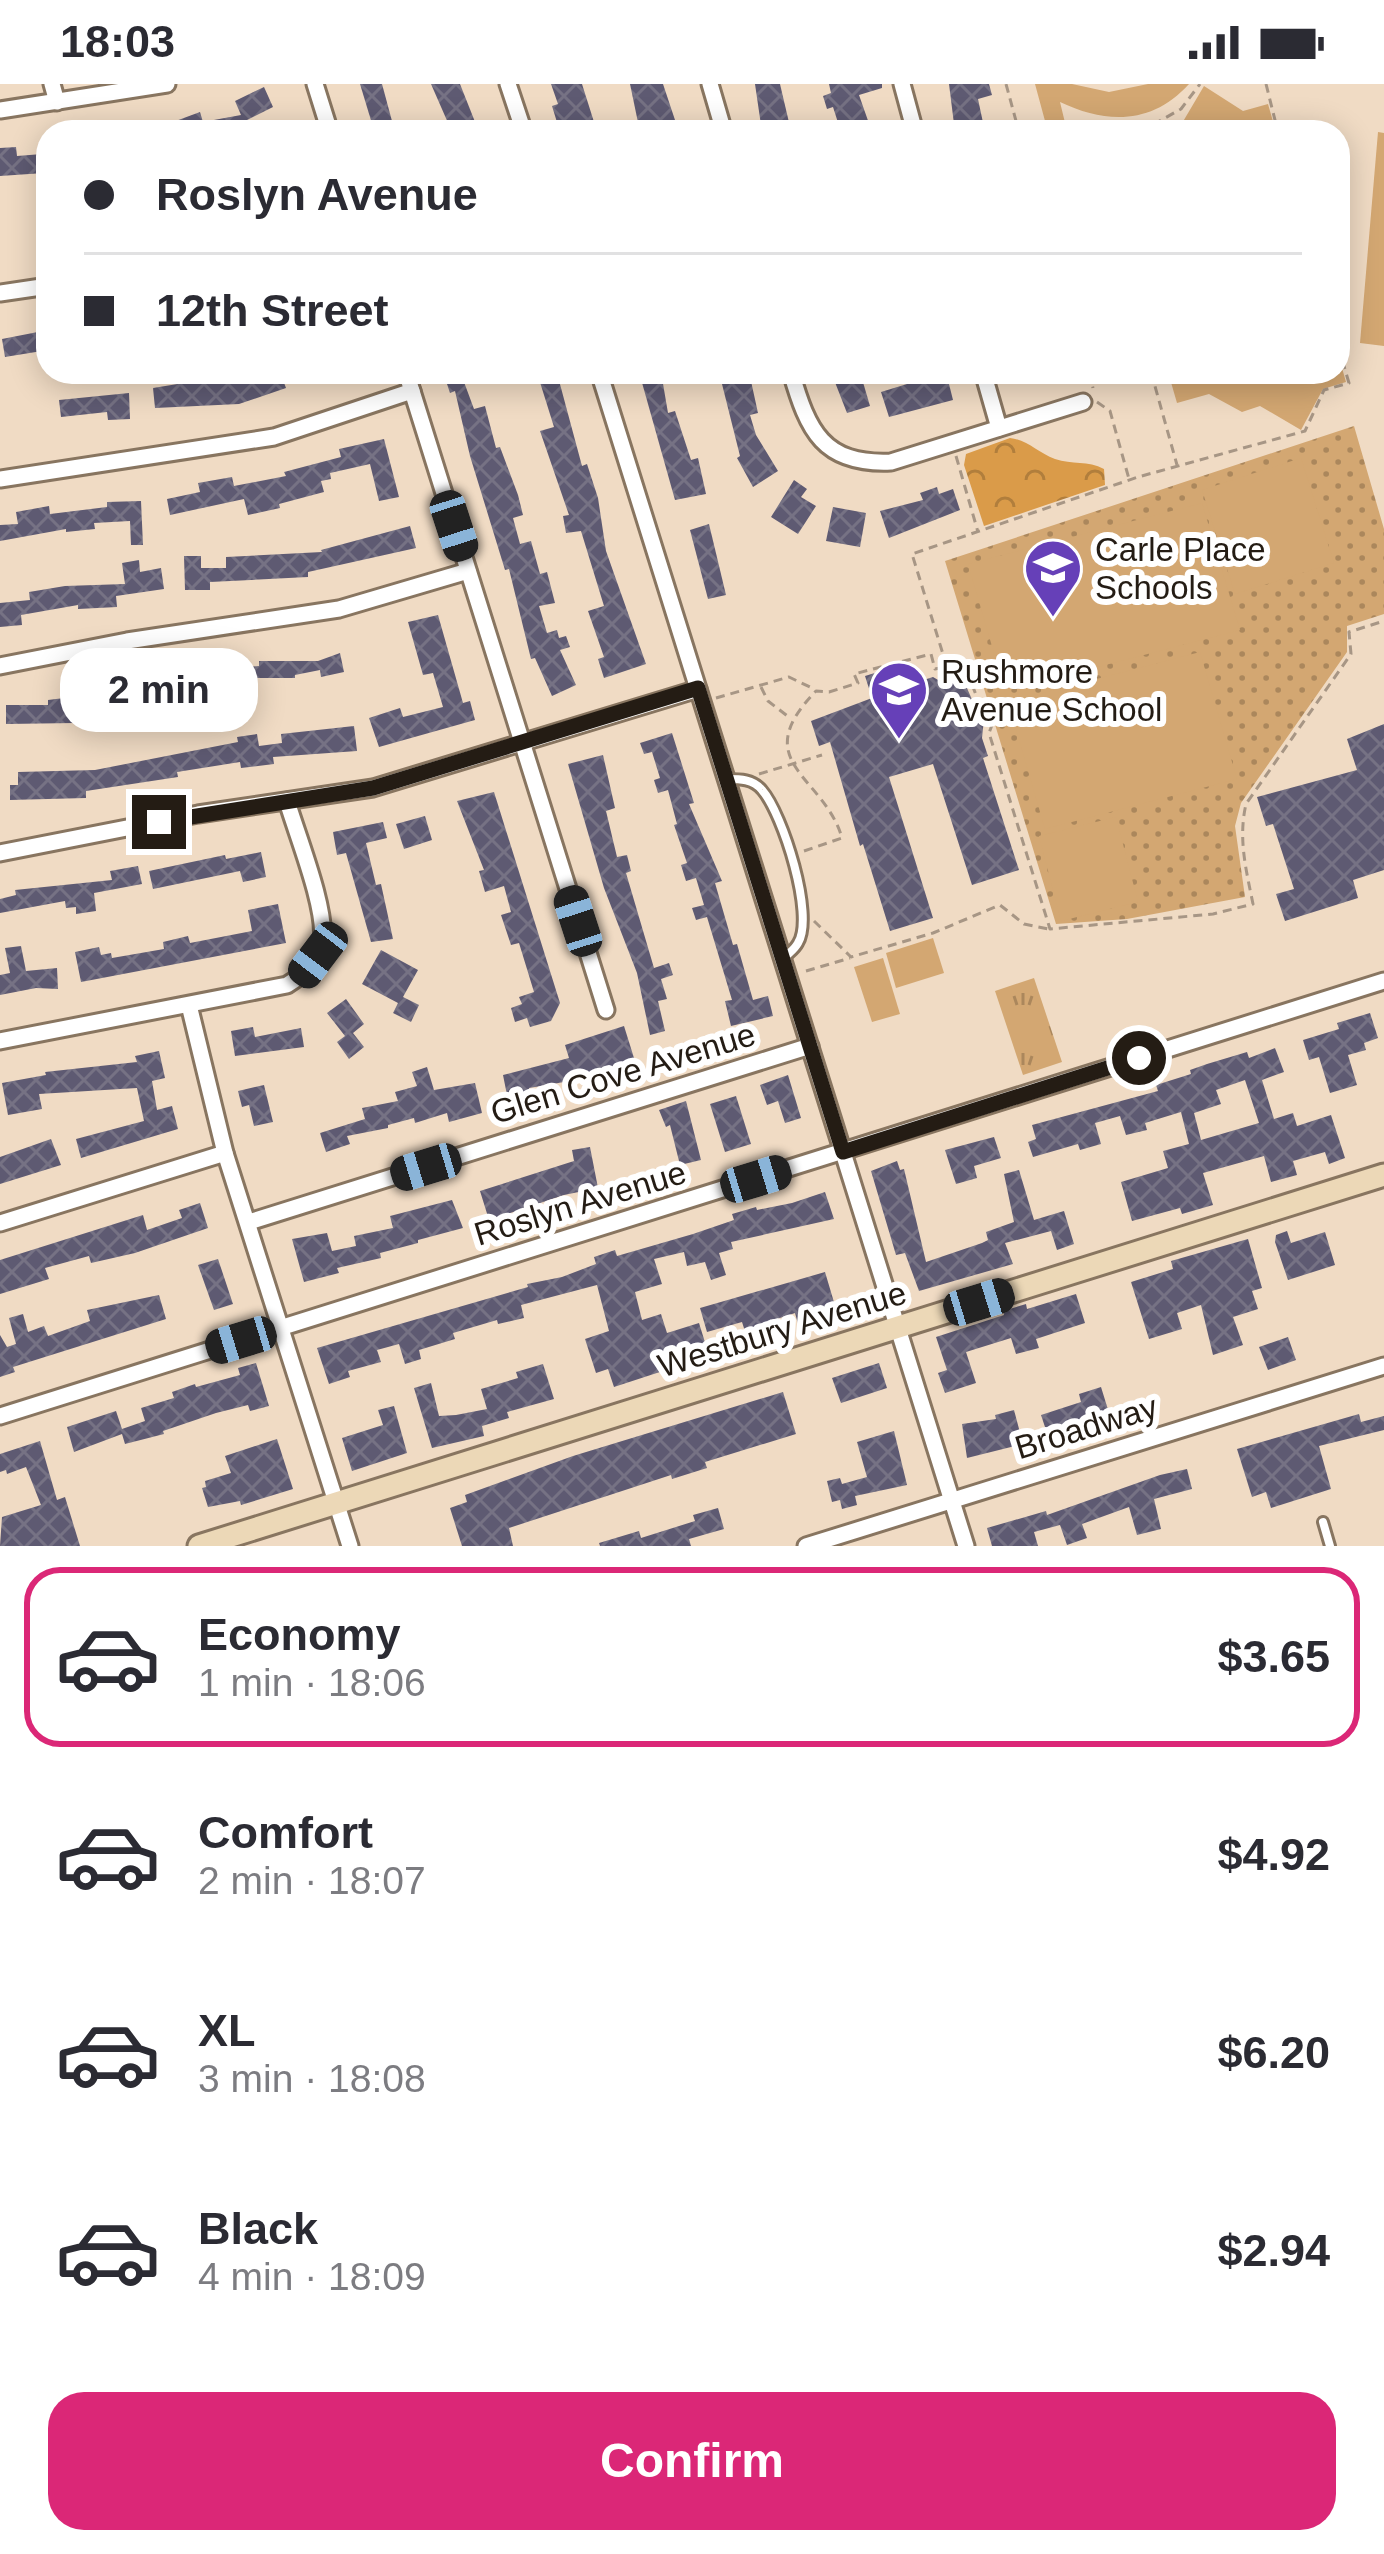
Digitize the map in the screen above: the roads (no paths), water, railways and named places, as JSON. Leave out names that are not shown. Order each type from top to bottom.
[{"type":"main road","name":"Westbury Avenue","points":[[200,1546],[1384,1175]]},
{"type":"street","points":[[52,84],[57,102]]},
{"type":"street","points":[[0,110],[167,84]]},
{"type":"street","points":[[315,84],[326,120]]},
{"type":"street","points":[[508,84],[520,120]]},
{"type":"street","points":[[710,84],[720,120]]},
{"type":"street","points":[[902,84],[912,120]]},
{"type":"street","points":[[0,293],[36,288]]},
{"type":"street","points":[[410,384],[606,1010]]},
{"type":"street","points":[[603,384],[966,1546]]},
{"type":"street","points":[[795,384],[807,423],[818,438],[845,458],[866,463],[891,462],[1083,402]]},
{"type":"street","points":[[986,384],[999,428]]},
{"type":"street","points":[[0,478],[274,437],[412,391]]},
{"type":"street","points":[[0,666],[339,609],[468,571]]},
{"type":"street","points":[[0,853],[373,788],[698,688]]},
{"type":"street","points":[[0,1040],[287,985],[304,974],[323,940],[321,916],[287,801]]},
{"type":"street","name":"Roslyn Avenue","points":[[0,1416],[1384,981]]},
{"type":"street","points":[[189,1005],[225,1153],[350,1546]]},
{"type":"street","name":"Glen Cove Avenue","points":[[249,1222],[810,1046]]},
{"type":"street","points":[[0,1223],[225,1153]]},
{"type":"street","name":"Broadway","points":[[806,1546],[1384,1366]]},
{"type":"lane","points":[[726,778],[748,780],[762,788],[790,854],[802,916],[800,941],[782,959]]},
{"type":"lane","points":[[1323,1522],[1330,1546]]},
{"type":"place","name":"Carle Place Schools","points":[[1053,619]]},
{"type":"place","name":"Rushmore Avenue School","points":[[899,741]]}]
